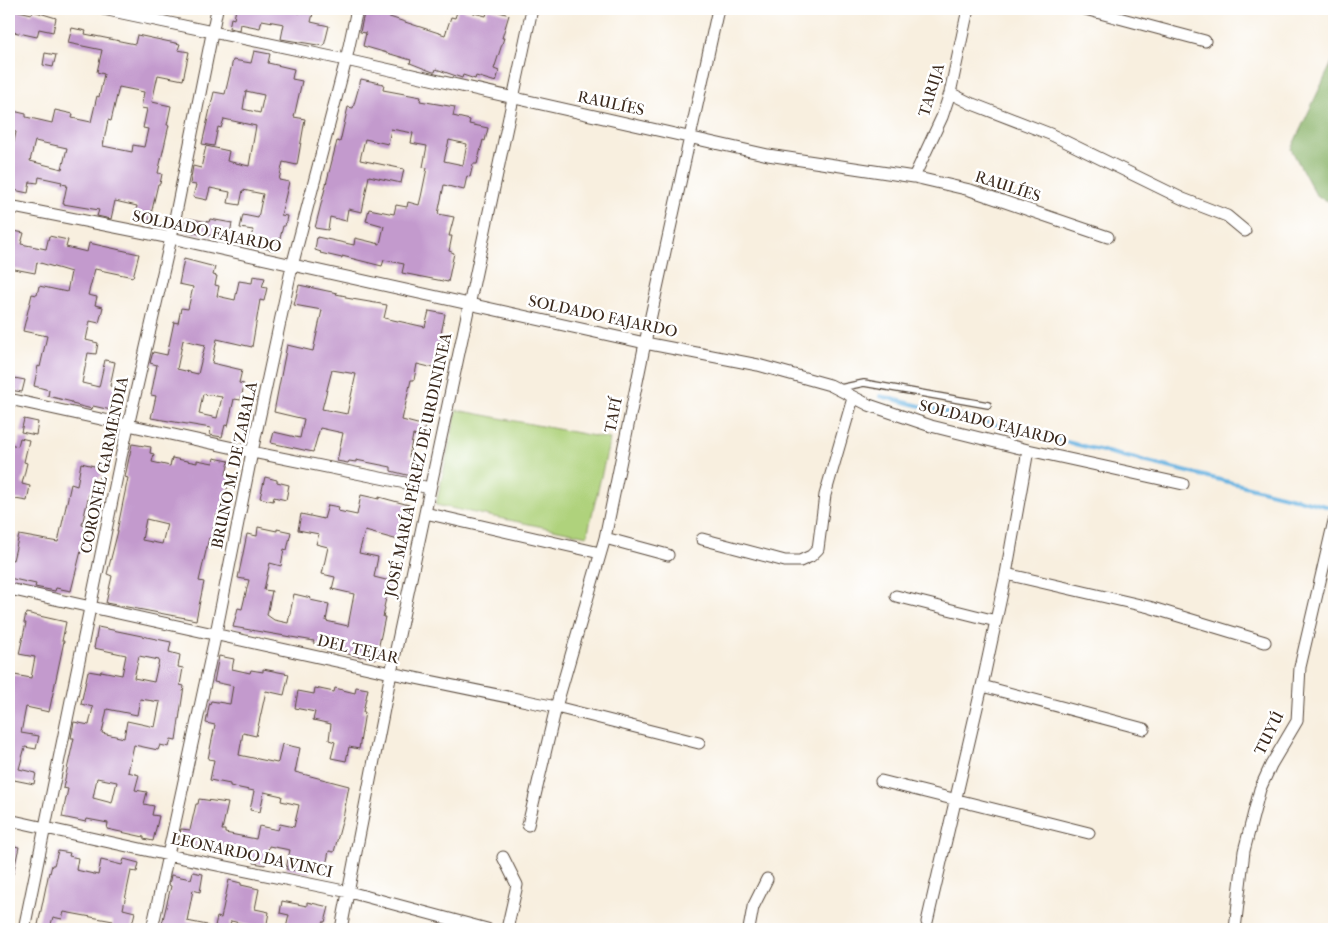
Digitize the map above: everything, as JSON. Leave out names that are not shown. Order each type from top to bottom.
[{"type":"street","name":"RAULÍES","points":[[103,9],[346,60],[768,155],[914,177],[970,190],[1108,237]]},
{"type":"street","name":"CORONEL GARMENDIA","points":[[24,929],[218,9]]},
{"type":"street","name":"BRUNO M. DE ZABALA","points":[[152,929],[292,266],[358,9]]},
{"type":"street","name":"JOSÉ MARÍA PÉREZ DE URDININEA","points":[[341,929],[390,673],[532,9]]},
{"type":"street","name":"TAFÍ","points":[[528,825],[556,707],[605,538],[645,343],[718,9]]},
{"type":"street","name":"TARIJA","points":[[914,177],[942,117],[950,93],[968,9]]},
{"type":"street","points":[[1085,9],[1205,41]]},
{"type":"street","points":[[950,93],[970,103],[1050,134],[1183,199],[1227,216],[1246,231]]},
{"type":"street","name":"SOLDADO FAJARDO","points":[[9,206],[171,238],[645,343],[758,365],[830,385],[869,406],[931,426],[1028,450],[1183,484]]},
{"type":"street","points":[[702,539],[785,561],[800,561],[811,556],[818,549],[825,494],[853,398]]},
{"type":"street","points":[[9,399],[252,452],[430,488]]},
{"type":"street","points":[[927,922],[996,622],[1028,450]]},
{"type":"street","points":[[425,513],[600,553]]},
{"type":"street","name":"TUYÚ","points":[[1235,929],[1244,851],[1260,789],[1271,765],[1297,720],[1300,667],[1334,521]]},
{"type":"street","points":[[605,538],[668,555]]},
{"type":"street","points":[[1006,574],[1149,607],[1265,642]]},
{"type":"street","name":"DEL TEJAR","points":[[9,589],[216,633],[390,673],[556,707],[699,743]]},
{"type":"street","points":[[896,596],[996,622]]},
{"type":"street","points":[[982,686],[1144,729]]},
{"type":"street","points":[[882,781],[1089,833]]},
{"type":"street","name":"LEONARDO DA VINCI","points":[[9,820],[349,892],[487,929]]},
{"type":"street","points":[[503,857],[517,885],[507,929]]},
{"type":"street","points":[[749,929],[753,907],[767,879]]},
{"type":"lane","points":[[838,388],[864,383],[988,405]]},
{"type":"green space","points":[[1334,58],[1334,203],[1317,197],[1291,149]]},
{"type":"green space","points":[[457,410],[610,439],[587,536],[436,505]]},
{"type":"building","points":[[9,9],[32,14],[33,11],[56,18],[53,32],[39,29],[37,37],[9,31]]},
{"type":"building","points":[[236,9],[279,9],[300,13],[301,9],[314,9],[311,22],[329,26],[324,46],[281,39],[284,24],[262,20],[260,28],[240,24],[239,30],[229,28],[231,18],[234,19]]},
{"type":"building","points":[[365,9],[445,35],[451,17],[455,18],[458,9],[486,16],[488,9],[490,9],[509,15],[494,69],[499,71],[496,82],[476,76],[475,79],[463,75],[462,78],[436,69],[433,72],[410,63],[411,60],[363,46],[366,33],[360,32]]},
{"type":"building","points":[[72,28],[86,31],[85,34],[135,44],[137,35],[180,44],[178,50],[189,52],[183,80],[158,75],[152,102],[171,106],[167,125],[169,125],[158,173],[162,174],[149,223],[134,220],[137,206],[115,201],[111,219],[97,216],[99,210],[63,204],[67,185],[61,184],[62,182],[39,177],[38,183],[30,182],[28,193],[9,189],[9,165],[16,132],[9,130],[9,110],[26,114],[26,117],[52,123],[55,110],[73,114],[72,118],[91,122],[104,74],[97,72],[102,50],[68,43]],"holes":[[[119,87],[144,92],[141,108],[147,109],[143,128],[148,129],[144,147],[133,145],[132,152],[103,146],[108,120],[111,121]],[[35,141],[67,148],[62,169],[30,161]]]},
{"type":"building","points":[[254,51],[270,54],[268,63],[294,69],[292,79],[302,81],[294,117],[305,119],[297,165],[283,162],[279,180],[289,182],[281,215],[287,216],[277,251],[249,245],[253,230],[240,228],[243,215],[258,218],[263,194],[243,190],[240,205],[228,203],[230,192],[210,188],[207,200],[193,197],[196,185],[190,184],[193,166],[201,168],[206,146],[229,151],[227,161],[249,166],[256,126],[224,119],[221,128],[218,127],[214,146],[202,144],[214,92],[225,94],[233,60],[251,63]],"holes":[[[246,91],[264,95],[260,113],[243,109]]]},
{"type":"building","points":[[45,53],[56,55],[53,67],[43,65]]},
{"type":"building","points":[[361,79],[384,84],[383,90],[421,97],[420,101],[455,107],[453,116],[470,120],[469,124],[488,128],[477,164],[473,164],[470,177],[467,176],[464,190],[444,185],[438,214],[454,217],[449,236],[452,236],[449,251],[454,253],[448,282],[402,273],[404,264],[384,260],[382,266],[342,256],[342,258],[320,253],[315,250],[317,237],[354,245],[355,238],[380,244],[384,226],[366,221],[369,209],[394,214],[396,205],[407,207],[408,202],[419,205],[427,168],[423,167],[427,146],[411,143],[413,133],[391,129],[388,144],[365,139],[360,160],[404,169],[401,183],[369,176],[362,212],[348,209],[346,221],[330,217],[328,230],[315,228],[337,141],[340,142],[348,107],[353,108]],"holes":[[[449,140],[467,144],[463,165],[444,161]]]},
{"type":"building","points":[[186,218],[209,222],[210,219],[232,223],[229,239],[183,231]]},
{"type":"building","points":[[9,230],[24,233],[21,244],[46,249],[49,236],[68,240],[66,247],[87,252],[89,243],[139,254],[133,277],[95,269],[88,295],[97,297],[95,305],[103,307],[99,323],[90,321],[86,340],[98,343],[96,354],[88,353],[82,383],[99,387],[105,360],[115,362],[110,386],[116,388],[111,410],[93,406],[92,409],[72,404],[72,402],[48,396],[49,390],[34,386],[47,336],[23,331],[32,294],[37,295],[39,286],[67,292],[71,272],[37,262],[35,273],[9,268]]},
{"type":"building","points":[[184,259],[215,267],[213,275],[217,276],[215,285],[219,286],[217,296],[235,300],[239,281],[252,283],[253,276],[265,278],[262,287],[267,288],[264,301],[260,300],[252,347],[217,339],[212,363],[242,370],[239,383],[244,384],[241,400],[234,399],[228,426],[225,425],[222,437],[210,435],[211,428],[151,418],[156,396],[151,395],[157,365],[150,363],[153,352],[167,355],[174,322],[178,323],[181,308],[188,309],[193,287],[179,284]],"holes":[[[183,340],[205,345],[198,374],[177,369]],[[203,394],[222,397],[217,418],[199,414]]]},
{"type":"building","points":[[299,285],[337,293],[346,296],[346,298],[387,305],[384,318],[425,327],[429,311],[445,314],[440,349],[438,348],[434,368],[417,364],[414,380],[411,380],[402,420],[425,426],[422,437],[413,435],[409,457],[419,460],[415,477],[391,471],[391,467],[356,460],[356,462],[349,461],[348,463],[337,461],[343,433],[320,428],[313,452],[271,443],[274,432],[300,438],[304,419],[274,412],[287,345],[313,351],[322,310],[294,305]],"holes":[[[332,370],[356,374],[347,414],[322,409]]]},
{"type":"building","points":[[9,377],[25,380],[22,392],[9,390]]},
{"type":"building","points":[[24,419],[38,422],[36,435],[21,432]]},
{"type":"building","points":[[20,438],[29,440],[24,462],[27,463],[22,484],[30,486],[27,501],[9,498],[9,444],[18,446]]},
{"type":"building","points":[[132,444],[151,447],[150,453],[154,454],[152,462],[170,466],[172,458],[197,463],[197,460],[213,463],[214,458],[229,461],[226,475],[230,476],[221,515],[217,514],[211,539],[209,538],[199,581],[204,582],[196,620],[106,603],[112,576],[107,574],[118,531],[128,478],[125,477]],"holes":[[[146,519],[167,524],[162,544],[142,540]]]},
{"type":"building","points":[[81,463],[103,468],[96,491],[90,490],[82,525],[89,527],[71,591],[56,588],[55,591],[35,587],[36,584],[9,578],[9,559],[13,560],[19,535],[58,542],[71,484],[77,486]]},
{"type":"building","points":[[265,477],[289,485],[286,500],[274,497],[273,501],[260,498]]},
{"type":"building","points":[[361,495],[379,499],[379,497],[409,505],[402,541],[365,531],[359,553],[378,557],[374,577],[390,581],[376,659],[321,648],[322,645],[313,643],[314,641],[233,627],[238,608],[242,609],[249,580],[238,578],[247,534],[257,536],[258,527],[291,532],[287,550],[284,549],[281,566],[270,563],[264,590],[272,591],[267,615],[274,620],[288,623],[294,594],[329,604],[326,621],[348,626],[354,594],[332,589],[335,577],[322,574],[328,547],[316,544],[319,534],[298,530],[301,514],[324,519],[328,505],[339,507],[338,511],[357,515]]},
{"type":"building","points":[[26,613],[66,622],[62,641],[64,641],[49,712],[26,707],[21,733],[39,736],[36,749],[25,747],[19,769],[36,773],[34,784],[9,779],[9,674],[31,678],[35,657],[19,654],[26,623],[24,623]]},
{"type":"building","points":[[98,627],[171,642],[169,652],[180,655],[178,667],[183,668],[180,685],[184,686],[176,740],[171,739],[169,747],[160,745],[158,750],[134,745],[128,772],[139,775],[135,790],[147,792],[144,804],[154,806],[152,815],[159,816],[153,841],[144,839],[144,837],[107,829],[108,823],[87,819],[86,822],[62,817],[68,789],[63,788],[74,738],[71,738],[74,722],[89,725],[93,707],[81,704],[88,671],[100,673],[101,671],[122,675],[126,655],[94,648]],"holes":[[[139,656],[159,660],[154,682],[134,678]],[[140,699],[160,702],[155,727],[127,721],[124,738],[102,733],[107,709],[137,715]],[[97,778],[117,782],[112,803],[93,798]]]},
{"type":"building","points":[[219,656],[234,659],[232,669],[250,673],[251,670],[263,672],[263,669],[289,674],[284,695],[266,691],[256,736],[243,733],[239,755],[277,763],[282,744],[300,748],[295,772],[349,786],[334,852],[329,851],[326,866],[312,863],[310,873],[286,869],[290,850],[269,846],[265,865],[254,863],[254,859],[225,853],[226,847],[204,843],[203,847],[178,842],[181,829],[190,830],[199,799],[228,803],[222,830],[225,830],[225,833],[256,839],[259,826],[278,830],[280,824],[294,827],[299,805],[281,801],[282,796],[264,792],[260,812],[250,810],[254,791],[210,780],[214,760],[208,759],[215,725],[206,723],[209,706],[211,701],[230,704],[233,686],[214,682]]},
{"type":"building","points":[[356,687],[368,689],[363,712],[365,712],[359,749],[349,747],[346,761],[331,758],[335,742],[329,740],[331,724],[313,720],[315,712],[295,708],[298,691],[314,694],[315,688],[334,692],[335,688],[355,693]]},
{"type":"building","points":[[9,845],[19,847],[13,874],[9,874]]},
{"type":"building","points":[[58,851],[70,853],[69,856],[78,858],[76,870],[98,875],[101,860],[122,865],[124,859],[139,863],[137,872],[131,871],[123,909],[135,912],[131,929],[112,928],[113,921],[64,912],[62,919],[53,917],[50,928],[38,925],[49,872],[52,865],[54,865]]},
{"type":"building","points":[[193,872],[203,874],[200,892],[193,890],[187,921],[207,925],[207,929],[161,928],[171,886],[169,885],[171,875],[191,879]]},
{"type":"building","points":[[229,880],[259,889],[255,909],[269,912],[266,929],[252,929],[253,926],[231,921],[229,929],[215,926],[217,917],[221,918]]},
{"type":"building","points":[[282,901],[307,906],[307,902],[329,907],[321,929],[286,928],[289,915],[280,913]]},
{"type":"waterway","points":[[880,396],[1334,508]]}]
